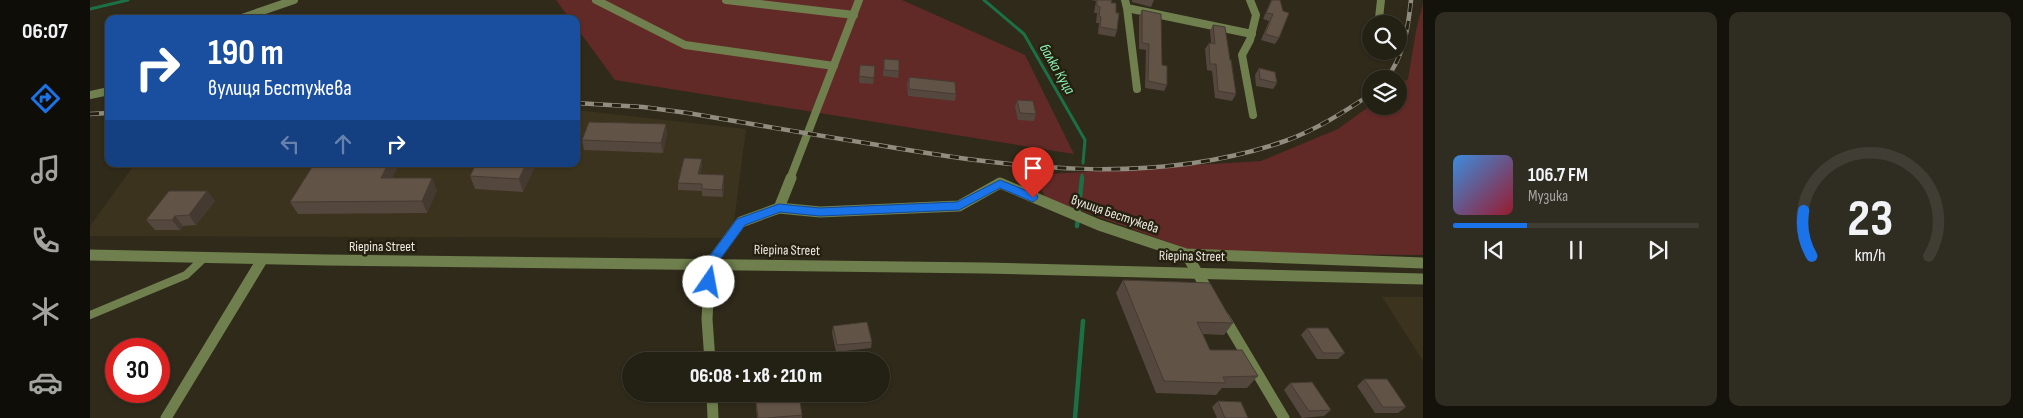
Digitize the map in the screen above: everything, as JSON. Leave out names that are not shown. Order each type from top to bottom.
[{"type":"street","points":[[251,15],[294,0]]},
{"type":"street","points":[[596,0],[685,45],[834,66]]},
{"type":"street","points":[[726,0],[854,15]]},
{"type":"street","points":[[779,208],[859,0]]},
{"type":"street","points":[[1250,0],[1256,15],[1252,34],[1242,55],[1253,114]]},
{"type":"street","points":[[1379,15],[1381,0]]},
{"type":"street","points":[[1137,89],[1126,4],[1252,34]]},
{"type":"street","points":[[90,96],[105,91]]},
{"type":"street","name":"вулиця Бестужева","points":[[710,264],[741,222],[779,208],[820,212],[959,206],[1000,183],[1099,225],[1186,254],[1423,263]]},
{"type":"street","points":[[1186,254],[1284,418]]},
{"type":"street","name":"Riepina Street","points":[[90,255],[262,260],[1197,271],[1423,279]]},
{"type":"street","points":[[155,418],[167,416],[262,260]]},
{"type":"street","points":[[709,352],[707,319],[710,264]]},
{"type":"street","points":[[712,402],[713,418]]},
{"type":"lane","points":[[90,315],[186,275],[202,259]]},
{"type":"shaded area","points":[[556,0],[902,0],[1025,55],[1074,154],[615,80],[580,32],[580,15],[567,15]]},
{"type":"shaded area","points":[[1423,3],[1423,255],[1199,253],[1046,198],[1033,175],[1261,161],[1338,129],[1362,112],[1362,115],[1407,115],[1407,80]]},
{"type":"shaded area","points":[[580,110],[746,129],[732,238],[90,236],[90,226],[133,167],[580,167]]},
{"type":"shaded area","points":[[1382,297],[1423,297],[1423,361]]},
{"type":"building","points":[[1097,0],[1112,0],[1111,3],[1116,3],[1116,13],[1119,13],[1117,30],[1100,27],[1100,7],[1097,6]]},
{"type":"building","points":[[1272,0],[1280,0],[1283,11],[1289,13],[1279,38],[1265,34],[1273,14],[1266,13]]},
{"type":"building","points":[[1142,10],[1161,14],[1162,65],[1167,66],[1167,85],[1148,81],[1149,44],[1142,43]]},
{"type":"building","points":[[1213,25],[1225,27],[1236,94],[1218,91],[1216,64],[1210,64],[1209,43],[1215,44]]},
{"type":"building","points":[[884,59],[899,60],[899,71],[884,70]]},
{"type":"building","points":[[860,65],[875,66],[874,78],[859,76]]},
{"type":"building","points":[[1259,68],[1275,72],[1277,83],[1260,79]]},
{"type":"building","points":[[909,77],[955,82],[956,94],[909,89]]},
{"type":"building","points":[[1017,100],[1033,101],[1036,114],[1020,113]]},
{"type":"building","points":[[589,122],[666,124],[661,143],[582,140]]},
{"type":"building","points":[[684,158],[702,159],[698,174],[724,175],[722,190],[702,189],[702,184],[678,183]]},
{"type":"building","points":[[312,167],[386,167],[381,178],[432,178],[422,201],[290,202]]},
{"type":"building","points":[[474,167],[525,167],[519,179],[470,176]]},
{"type":"building","points":[[169,191],[207,191],[189,215],[175,216],[172,220],[146,220]]},
{"type":"building","points":[[1123,280],[1210,283],[1233,323],[1197,322],[1210,350],[1242,350],[1258,376],[1223,377],[1226,383],[1164,381]]},
{"type":"building","points":[[867,322],[872,342],[837,345],[833,326]]},
{"type":"building","points":[[1307,328],[1328,328],[1345,353],[1323,353]]},
{"type":"building","points":[[1364,379],[1387,379],[1406,407],[1383,407]]},
{"type":"building","points":[[1312,382],[1331,410],[1309,411],[1290,383]]},
{"type":"building","points":[[1218,401],[1241,402],[1248,418],[1225,418]]},
{"type":"building","points":[[756,402],[800,402],[802,415],[758,418]]},
{"type":"waterway","points":[[90,9],[128,0]]},
{"type":"waterway","name":"балка Куца","points":[[984,0],[1024,34],[1085,140],[1083,163]]},
{"type":"waterway","name":"балка Куца","points":[[1077,226],[1082,178]]},
{"type":"waterway","name":"балка Куца","points":[[1075,418],[1083,321]]},
{"type":"railway","points":[[1392,70],[1401,52],[1407,32],[1411,0]]},
{"type":"railway","points":[[580,103],[643,107],[688,113],[980,161],[1082,169],[1133,169],[1184,164],[1235,155],[1285,141],[1319,126],[1362,100]]},
{"type":"railway","points":[[90,114],[105,113]]},
{"type":"route","points":[[709,282],[710,264],[741,222],[779,208],[820,212],[959,206],[1000,183],[1033,198]]}]
